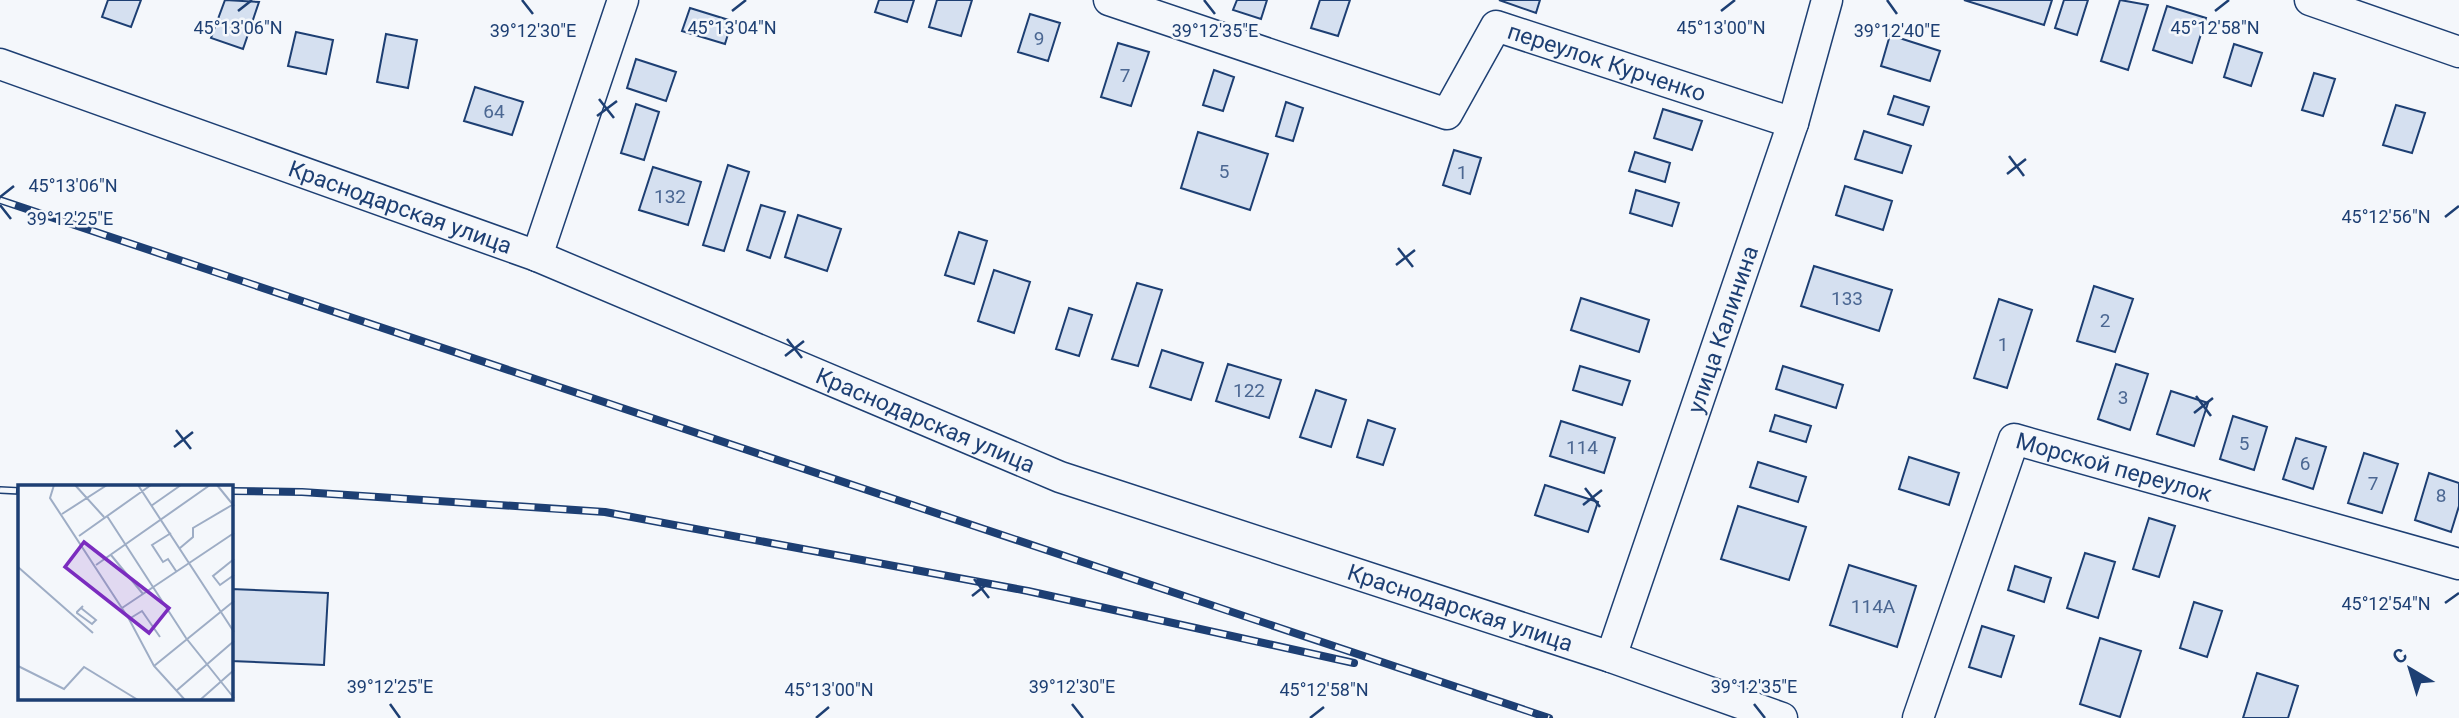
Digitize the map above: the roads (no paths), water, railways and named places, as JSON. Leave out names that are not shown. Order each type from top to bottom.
[{"type":"street","points":[[537,256],[623,0]]},
{"type":"street","name":"переулок Курченко","points":[[1109,0],[1447,114],[1496,26],[1793,123]]},
{"type":"street","name":"улица Калинина","points":[[1611,657],[1793,123],[1827,0]]},
{"type":"street","points":[[2311,0],[2459,52]]},
{"type":"street","name":"Краснодарская улица","points":[[0,64],[537,256],[1060,477],[1611,657],[1782,718]]},
{"type":"street","name":"Морской переулок","points":[[1918,718],[2014,439],[2459,564]]},
{"type":"railway","points":[[0,200],[1549,718]]},
{"type":"railway","points":[[0,490],[18,491]]},
{"type":"railway","points":[[233,491],[302,492],[605,512],[1028,591],[1354,663]]}]
